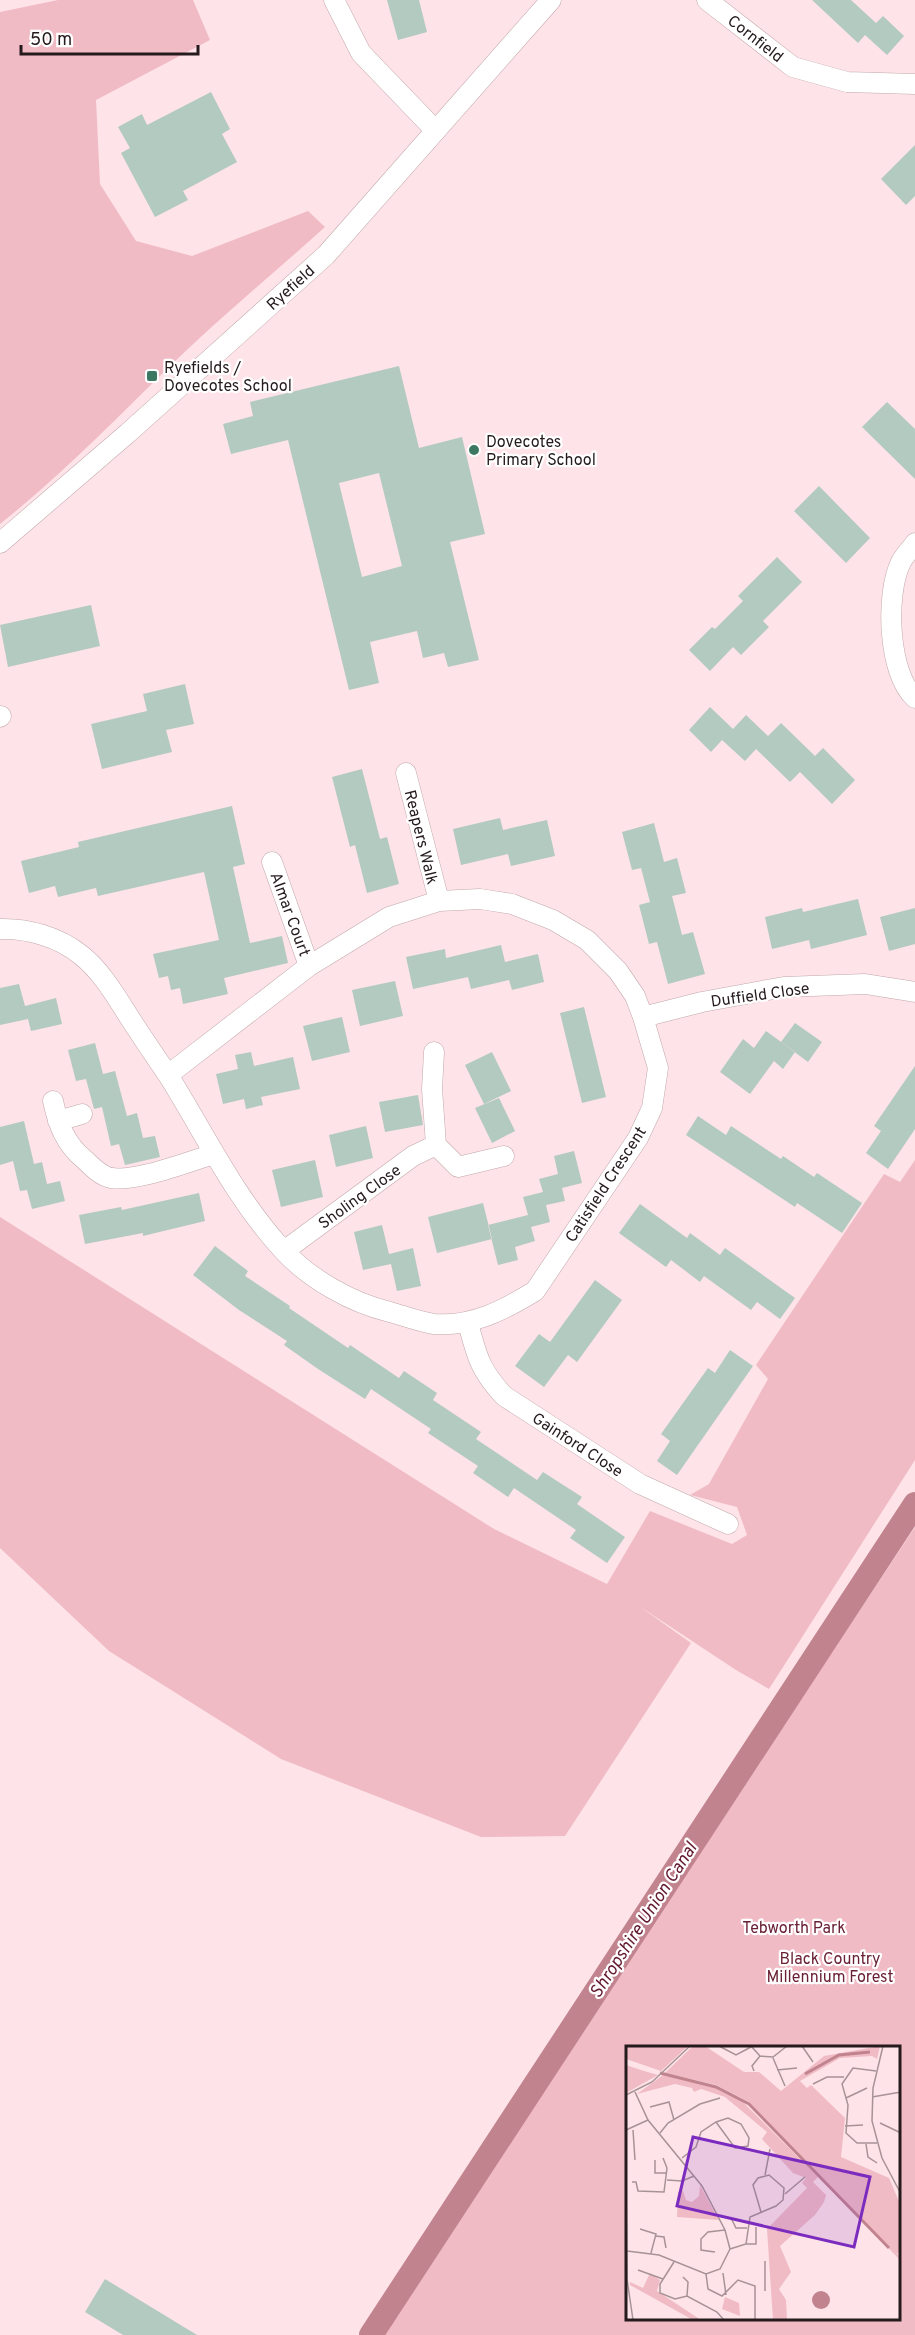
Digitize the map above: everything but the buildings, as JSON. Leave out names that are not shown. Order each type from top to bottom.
[{"type":"street","points":[[334,0],[361,53],[435,130]]},
{"type":"street","name":"Ryefield","points":[[0,543],[326,255],[551,0]]},
{"type":"street","name":"Cornfield","points":[[707,0],[793,67],[847,82],[915,84]]},
{"type":"street","points":[[915,543],[901,562],[892,593],[890,622],[897,665],[910,694],[915,698]]},
{"type":"street","name":"Reapers Walk","points":[[406,773],[439,901]]},
{"type":"street","name":"Almar Court","points":[[272,862],[309,966]]},
{"type":"street","name":"Catisfield Crescent","points":[[0,929],[30,931],[57,940],[79,953],[98,971],[168,1075],[214,1154],[253,1214],[284,1251],[331,1289],[382,1310],[434,1324],[468,1323],[510,1306],[536,1291],[638,1138],[652,1108],[658,1068],[635,996],[618,970],[587,940],[553,920],[512,904],[480,899],[439,901],[389,917],[309,966],[168,1075]]},
{"type":"street","name":"Duffield Close","points":[[643,1017],[702,1002],[784,987],[865,984],[915,992]]},
{"type":"street","points":[[434,1053],[432,1089],[436,1145],[458,1167],[504,1156]]},
{"type":"street","points":[[53,1101],[61,1131],[76,1154],[100,1174],[110,1178],[129,1178],[214,1154]]},
{"type":"street","points":[[58,1121],[82,1114]]},
{"type":"street","name":"Sholing Close","points":[[284,1251],[413,1156],[436,1145]]},
{"type":"street","name":"Gainford Close","points":[[468,1323],[478,1363],[489,1380],[504,1396],[640,1484],[728,1524]]},
{"type":"green space","points":[[58,0],[193,0],[210,40],[96,100],[100,184],[136,241],[192,256],[308,211],[325,227],[206,332],[65,468],[0,524],[0,12]]},
{"type":"green space","points":[[915,1160],[915,1460],[769,1689],[639,1606],[691,1643],[565,1836],[481,1837],[281,1759],[109,1651],[0,1548],[0,1217],[494,1529],[607,1584],[650,1511],[732,1544],[747,1535],[737,1507],[690,1495],[709,1484],[768,1379],[756,1365],[884,1174],[900,1182]]},
{"type":"green space","name":"Tebworth Park","points":[[915,1527],[915,2335],[384,2335],[425,2265]]},
{"type":"waterway","name":"Shropshire Union Canal","points":[[371,2335],[915,1504]]},
{"type":"place","name":"Ryefields / Dovecotes School","points":[[152,376]]},
{"type":"place","name":"Dovecotes Primary School","points":[[474,450]]},
{"type":"park label","name":"Black Country Millennium Forest","points":[[830,1967]]}]
